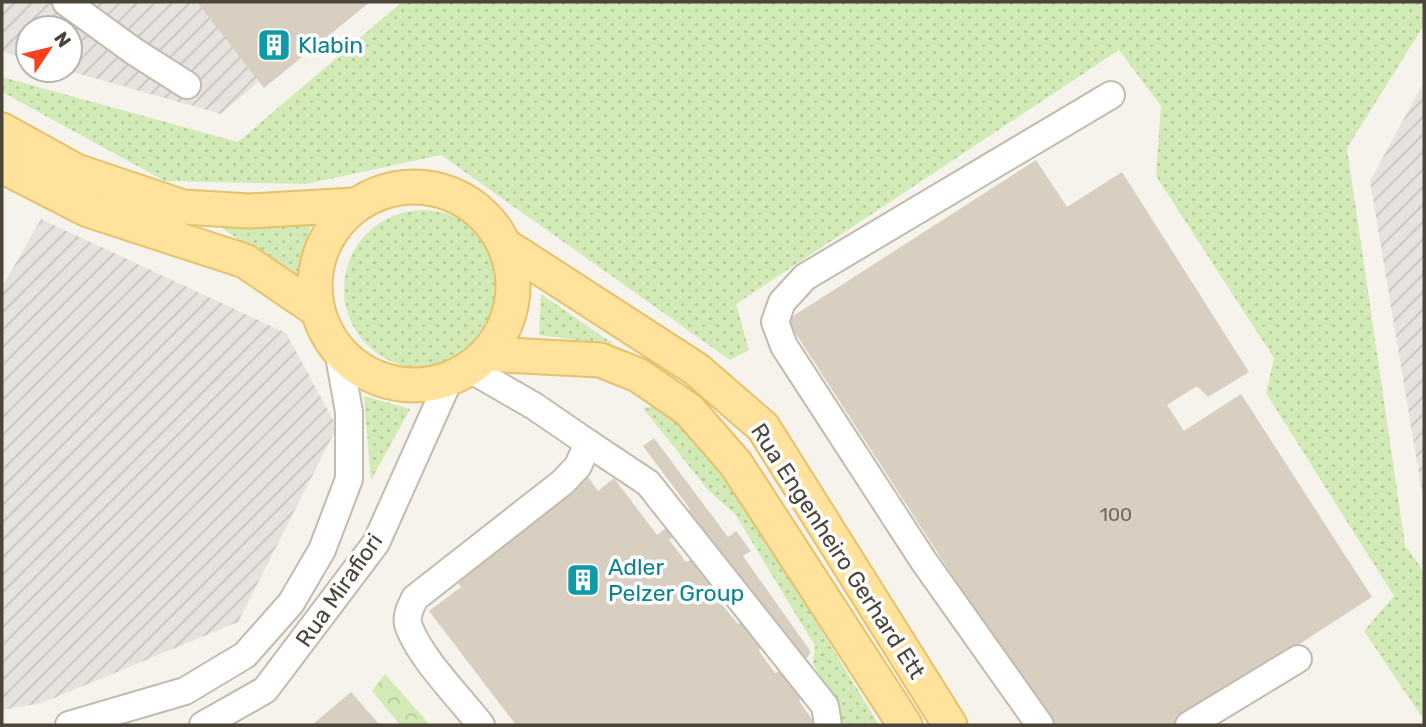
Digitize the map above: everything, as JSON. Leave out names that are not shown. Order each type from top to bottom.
[{"type":"main road","points":[[2,131],[76,171],[183,207],[249,211],[354,205]]},
{"type":"main road","points":[[2,166],[88,210],[244,261],[317,310]]},
{"type":"main road","points":[[410,186],[440,189],[467,201],[482,214],[506,246],[513,274],[513,303],[504,331],[469,368],[419,386],[389,383],[360,370],[338,350],[325,331],[317,310],[314,281],[320,252],[333,226],[354,205],[380,191],[410,186]]},
{"type":"main road","name":"Rua Engenheiro Gerhard Ett","points":[[506,246],[696,369],[763,427],[950,725]]},
{"type":"main road","name":"Rua Engenheiro Gerhard Ett","points":[[469,368],[600,360],[638,375],[689,410],[736,464],[905,725]]},
{"type":"street","points":[[66,2],[135,52],[187,85]]},
{"type":"street","points":[[1040,725],[923,560],[784,346],[775,322],[782,302],[805,277],[1111,95]]},
{"type":"street","name":"Rua Mirafiori","points":[[69,725],[185,691],[245,655],[291,603],[322,550],[348,479],[349,412],[338,350]]},
{"type":"street","points":[[469,368],[534,406],[648,483],[825,706],[828,725]]},
{"type":"street","name":"Rua Mirafiori","points":[[202,725],[265,690],[376,543],[469,368]]},
{"type":"street","points":[[481,725],[425,653],[408,623],[408,610],[415,598],[564,482],[578,466],[588,443]]},
{"type":"street","points":[[1189,725],[1298,659]]},
{"type":"shaded area","points":[[2,2],[352,2],[221,114],[84,75],[84,14],[14,14],[14,55],[2,52]]},
{"type":"shaded area","points":[[1424,82],[1424,504],[1370,181]]},
{"type":"shaded area","points":[[41,219],[286,333],[337,427],[238,622],[42,703],[2,710],[2,287]]},
{"type":"green space","points":[[402,2],[1424,2],[1424,25],[1347,148],[1405,545],[1424,572],[1424,720],[1364,631],[1394,596],[1266,393],[1274,358],[1156,176],[1161,106],[1119,50],[736,304],[749,350],[730,360],[441,155],[306,184],[165,181],[2,92],[2,77],[14,80],[14,84],[27,84],[238,142]]},
{"type":"green space","points":[[423,210],[453,216],[479,233],[496,259],[502,289],[496,319],[479,345],[453,362],[423,368],[393,362],[367,345],[350,319],[344,289],[350,259],[367,233],[393,216]]},
{"type":"green space","points":[[311,223],[298,282],[216,224]]},
{"type":"green space","points":[[541,294],[615,345],[539,335]]},
{"type":"green space","points":[[364,396],[410,409],[371,480]]},
{"type":"green space","points":[[660,406],[727,475],[879,725],[845,725],[813,663],[815,646],[735,514],[708,490],[643,408]]},
{"type":"green space","points":[[385,674],[430,725],[400,725],[372,691]]},
{"type":"building","name":"Klabin","points":[[197,2],[370,2],[264,88]]},
{"type":"building","points":[[1036,160],[1067,207],[1122,172],[1249,372],[1208,397],[1197,386],[1167,405],[1184,431],[1241,394],[1372,597],[1174,725],[1049,725],[787,320]]},
{"type":"building","name":"Adler Pelzer Group","points":[[654,438],[728,537],[736,531],[751,551],[743,556],[811,652],[801,667],[690,524],[669,540],[686,562],[693,559],[715,584],[709,589],[738,624],[743,620],[762,643],[759,651],[775,673],[787,669],[807,689],[799,701],[816,725],[516,725],[429,611],[461,587],[452,576],[586,474],[598,491],[614,478],[657,535],[690,509],[643,446]]},
{"type":"building","points":[[351,692],[380,725],[312,725]]},
{"type":"place","name":"Klabin","points":[[274,45]]},
{"type":"place","name":"Adler Pelzer Group","points":[[583,580]]}]
